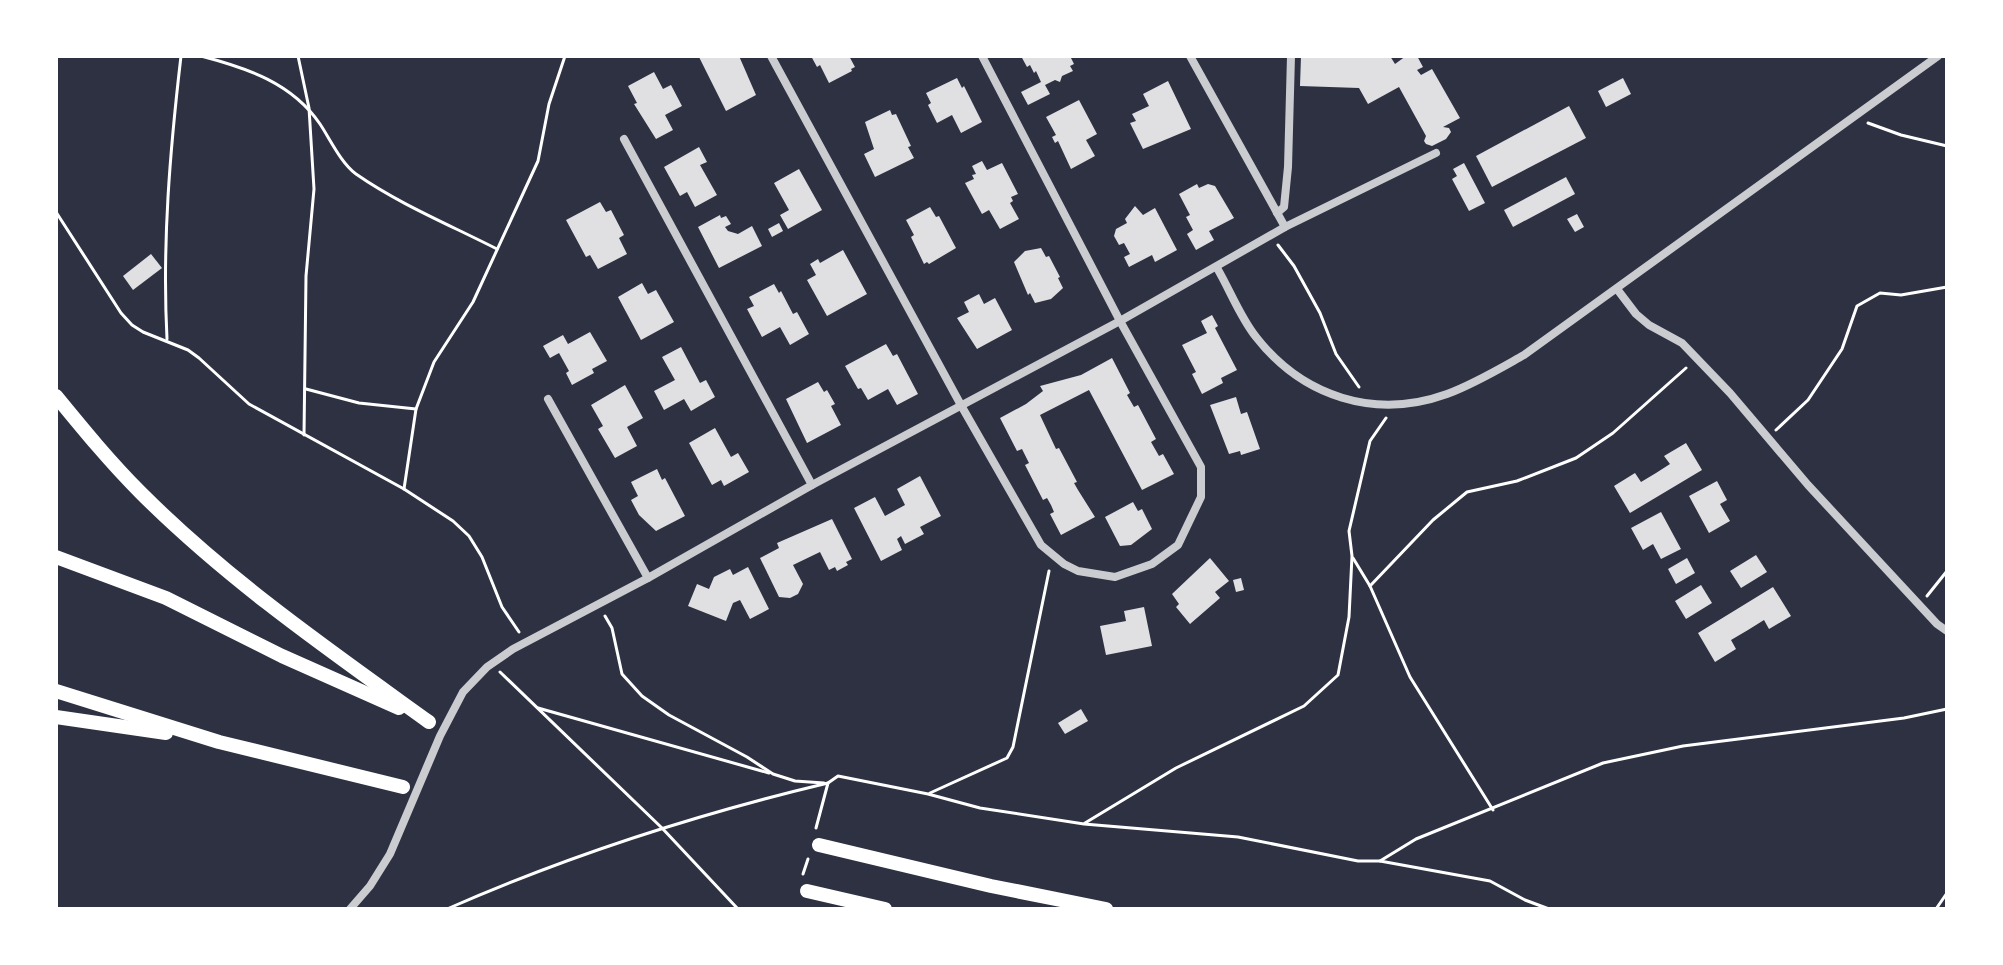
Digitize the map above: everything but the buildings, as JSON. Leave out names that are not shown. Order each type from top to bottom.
[{"type":"highway","points":[[56,396],[141,493],[190,538],[305,633],[429,722],[282,656],[166,598],[56,557]]},
{"type":"highway","points":[[56,691],[219,742],[403,787]]},
{"type":"highway","points":[[56,717],[219,742]]},
{"type":"highway","points":[[819,845],[1106,909]]},
{"type":"highway","points":[[807,891],[885,909]]},
{"type":"street","points":[[771,56],[962,407],[1041,545],[1064,564],[1095,575],[1115,577],[1152,564],[1178,545],[1201,497],[1201,467],[1120,321],[982,56]]},
{"type":"street","points":[[1190,56],[1285,227]]},
{"type":"street","points":[[1277,213],[1284,207],[1288,167],[1291,56]]},
{"type":"street","points":[[1217,268],[1255,336],[1303,382],[1331,396],[1370,404],[1395,405],[1444,395],[1480,380],[1524,355],[1938,56]]},
{"type":"street","points":[[624,139],[812,485]]},
{"type":"street","points":[[350,909],[370,886],[390,854],[440,736],[463,692],[491,664],[812,485],[1217,268],[1285,227],[1436,153]]},
{"type":"street","points":[[1617,289],[1636,314],[1682,343],[1697,358],[1808,485],[1947,631]]},
{"type":"street","points":[[548,399],[648,578]]},
{"type":"path","points":[[167,341],[164,290],[166,208],[181,56]]},
{"type":"path","points":[[201,56],[238,65],[286,88],[309,108],[353,172],[497,249]]},
{"type":"path","points":[[298,56],[309,108],[314,189],[306,276],[304,435]]},
{"type":"path","points":[[404,489],[416,409],[434,362],[473,302],[538,161],[549,104],[565,56]]},
{"type":"path","points":[[1853,117],[1901,135],[1947,146]]},
{"type":"path","points":[[56,212],[121,313],[132,325],[199,358],[249,404],[433,506],[469,536],[482,557],[502,607],[526,642]]},
{"type":"path","points":[[1271,236],[1294,266],[1320,313],[1336,354],[1370,404]]},
{"type":"path","points":[[1768,437],[1808,400],[1842,349],[1857,306],[1880,293],[1901,295],[1947,287]]},
{"type":"path","points":[[1370,586],[1433,520],[1467,492],[1517,481],[1576,458],[1613,433],[1697,358]]},
{"type":"path","points":[[306,389],[359,403],[416,409]]},
{"type":"path","points":[[1084,824],[1176,768],[1304,706],[1338,675],[1349,617],[1352,556],[1349,531],[1370,441],[1395,405]]},
{"type":"path","points":[[928,794],[1007,758],[1013,747],[1051,556]]},
{"type":"path","points":[[1352,556],[1370,586],[1410,677],[1493,810]]},
{"type":"path","points":[[1920,605],[1947,571]]},
{"type":"path","points":[[598,604],[612,628],[622,674],[642,696],[669,715],[773,774]]},
{"type":"path","points":[[491,664],[662,828],[738,909]]},
{"type":"path","points":[[537,708],[795,781],[828,783]]},
{"type":"path","points":[[1380,861],[1416,839],[1603,763],[1683,746],[1904,718],[1947,709]]},
{"type":"path","points":[[447,909],[662,828],[828,783],[838,776],[980,808],[1084,824],[1238,837],[1358,861],[1380,861],[1490,881],[1549,909]]},
{"type":"path","points":[[1936,909],[1947,893]]}]
